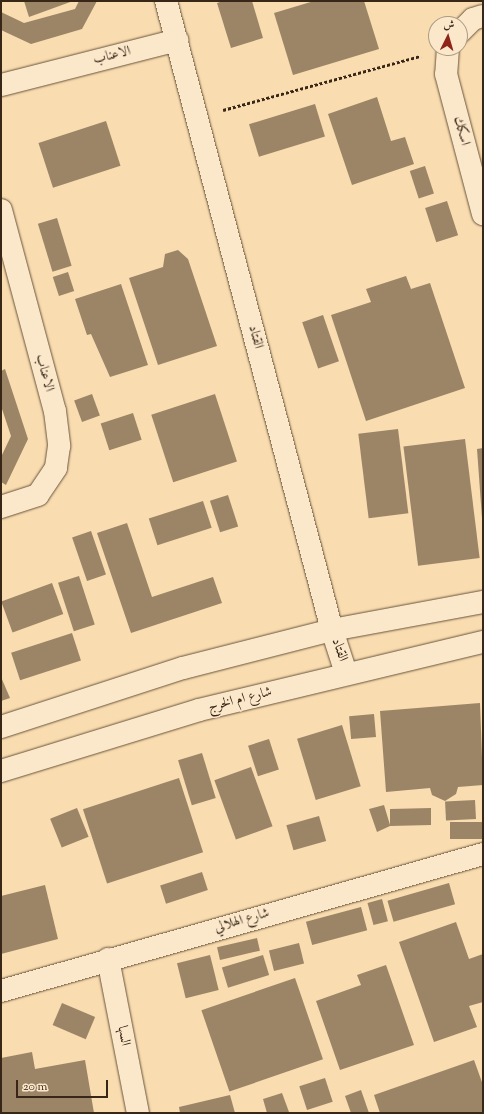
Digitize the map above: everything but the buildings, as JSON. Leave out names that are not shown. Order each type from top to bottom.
[{"type":"street","name":"القتاد","points":[[166,1],[198,117],[332,630],[346,673]]},
{"type":"street","points":[[468,25],[473,19],[483,16]]},
{"type":"street","name":"الاعناب","points":[[1,84],[177,40]]},
{"type":"street","name":"اسكك","points":[[449,56],[446,74],[483,214]]},
{"type":"street","name":"الاعناب","points":[[1,210],[55,411],[59,446],[56,468],[38,495],[1,507]]},
{"type":"street","points":[[1,727],[183,668],[332,630],[483,602]]},
{"type":"street","name":"شارع ام الخرج","points":[[1,770],[200,710],[346,673],[483,642]]},
{"type":"street","name":"شارع الهلالي","points":[[1,991],[108,959],[483,854]]},
{"type":"street","name":"السها","points":[[108,959],[138,1113]]},
{"type":"path","points":[[198,117],[428,50]]}]
